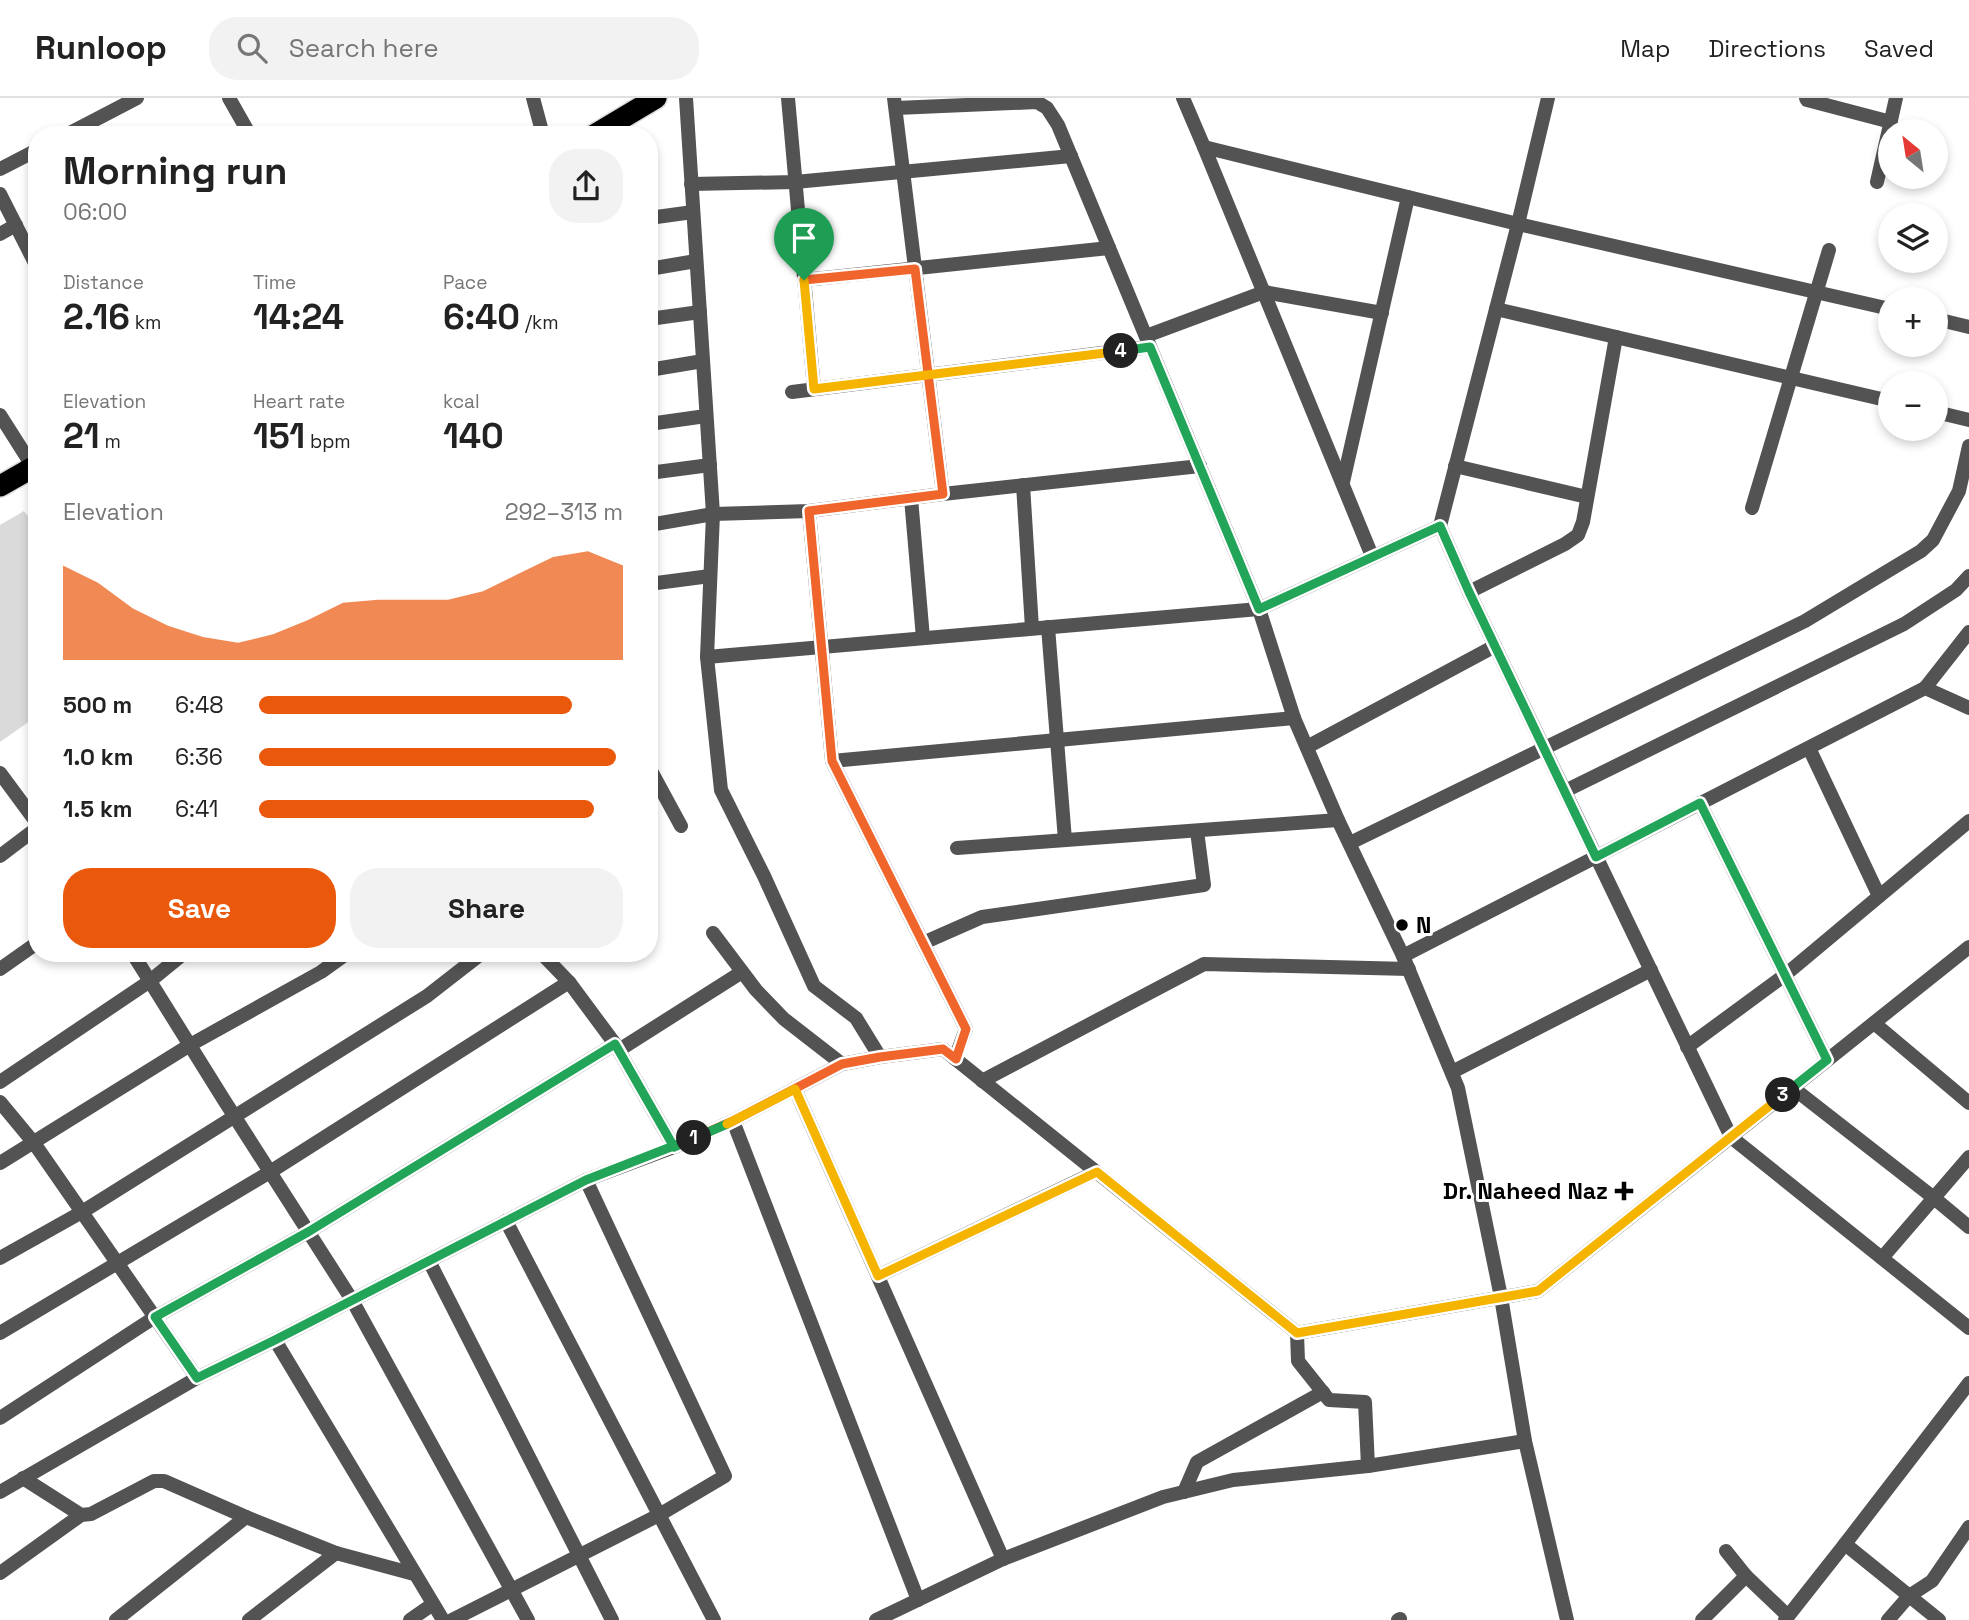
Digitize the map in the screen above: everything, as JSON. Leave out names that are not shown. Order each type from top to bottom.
[{"type":"highway","points":[[609,126],[656,98]]},
{"type":"highway","points":[[0,486],[28,470]]},
{"type":"street","points":[[83,126],[137,98]]},
{"type":"street","points":[[229,98],[245,126]]},
{"type":"street","points":[[533,98],[541,126]]},
{"type":"street","points":[[686,98],[713,514],[707,657],[721,790],[814,986],[856,1018],[880,1057]]},
{"type":"street","points":[[788,98],[814,389]]},
{"type":"street","points":[[1183,98],[1372,556]]},
{"type":"street","points":[[1548,98],[1440,526],[1469,592],[1731,1138],[1969,1328]]},
{"type":"street","points":[[1806,98],[1880,119]]},
{"type":"street","points":[[1892,119],[1896,98]]},
{"type":"street","points":[[943,494],[895,103],[1037,102],[1047,108],[1058,125],[1259,609],[1294,718],[1338,820],[1406,962],[1458,1088],[1501,1297],[1525,1441],[1567,1620]]},
{"type":"street","points":[[1205,147],[1518,224],[1878,306]]},
{"type":"street","points":[[0,169],[28,155]]},
{"type":"street","points":[[691,184],[795,182],[1071,156]]},
{"type":"street","points":[[1877,183],[1878,179]]},
{"type":"street","points":[[0,194],[28,249]]},
{"type":"street","points":[[1343,482],[1408,197]]},
{"type":"street","points":[[658,217],[693,212]]},
{"type":"street","points":[[0,234],[16,225]]},
{"type":"street","points":[[804,280],[1109,248]]},
{"type":"street","points":[[1752,508],[1829,250]]},
{"type":"street","points":[[658,267],[696,261]]},
{"type":"street","points":[[792,392],[1148,342],[1264,292],[1382,313]]},
{"type":"street","points":[[1496,309],[1878,398]]},
{"type":"street","points":[[658,318],[700,312]]},
{"type":"street","points":[[1948,322],[1969,327]]},
{"type":"street","points":[[1469,592],[1578,535],[1583,522],[1616,337]]},
{"type":"street","points":[[658,368],[703,361]]},
{"type":"street","points":[[0,415],[28,456]]},
{"type":"street","points":[[1948,415],[1969,420]]},
{"type":"street","points":[[658,423],[706,416]]},
{"type":"street","points":[[1350,843],[1805,621],[1921,551],[1933,540],[1959,491],[1969,446]]},
{"type":"street","points":[[658,473],[710,465]]},
{"type":"street","points":[[658,523],[713,514],[809,511],[1200,466]]},
{"type":"street","points":[[1455,466],[1587,497]]},
{"type":"street","points":[[1023,485],[1032,628]]},
{"type":"street","points":[[911,498],[923,638]]},
{"type":"street","points":[[809,511],[832,761],[966,1029],[956,1059]]},
{"type":"street","points":[[707,657],[1259,609],[1440,526]]},
{"type":"street","points":[[658,583],[710,576]]},
{"type":"street","points":[[1565,791],[1904,624],[1956,590],[1969,576]]},
{"type":"street","points":[[1048,627],[1065,841]]},
{"type":"street","points":[[982,1081],[1205,964],[1406,962],[1596,857],[1925,688],[1969,632]]},
{"type":"street","points":[[1307,747],[1495,646]]},
{"type":"street","points":[[1925,688],[1969,708]]},
{"type":"street","points":[[832,761],[1294,718]]},
{"type":"street","points":[[1809,748],[1879,897]]},
{"type":"street","points":[[0,773],[28,812]]},
{"type":"street","points":[[658,784],[681,826]]},
{"type":"street","points":[[1700,803],[1827,1060]]},
{"type":"street","points":[[957,849],[1338,820]]},
{"type":"street","points":[[1687,1047],[1785,975],[1969,821]]},
{"type":"street","points":[[923,943],[982,917],[1205,886],[1197,831]]},
{"type":"street","points":[[0,856],[28,833]]},
{"type":"street","points":[[713,933],[756,990],[784,1019],[842,1064]]},
{"type":"street","points":[[3,1486],[23,1478],[197,1378],[586,1180],[674,1147],[733,1121],[842,1064],[880,1057],[943,1049],[1297,1333],[1538,1291],[1969,947]]},
{"type":"street","points":[[0,969],[28,949]]},
{"type":"street","points":[[138,962],[352,1300],[528,1620]]},
{"type":"street","points":[[0,1083],[150,981],[173,962]]},
{"type":"street","points":[[0,1163],[190,1045],[335,962]]},
{"type":"street","points":[[0,1258],[82,1212],[428,996],[471,962]]},
{"type":"street","points":[[550,962],[569,982],[617,1047],[674,1147]]},
{"type":"street","points":[[1452,1072],[1651,970]]},
{"type":"street","points":[[0,1418],[155,1317],[308,1232],[742,972]]},
{"type":"street","points":[[0,1333],[270,1172],[569,982]]},
{"type":"street","points":[[1874,1023],[1969,1103]]},
{"type":"street","points":[[1793,1087],[1969,1227]]},
{"type":"street","points":[[795,1089],[1003,1559]]},
{"type":"street","points":[[0,1102],[34,1143],[197,1378]]},
{"type":"street","points":[[733,1121],[918,1600]]},
{"type":"street","points":[[1882,1258],[1969,1157]]},
{"type":"street","points":[[878,1276],[1097,1172]]},
{"type":"street","points":[[452,1620],[659,1516],[725,1476],[586,1180]]},
{"type":"street","points":[[506,1221],[714,1620]]},
{"type":"street","points":[[429,1261],[612,1620]]},
{"type":"street","points":[[1297,1333],[1298,1361],[1329,1400],[1365,1402],[1368,1465]]},
{"type":"street","points":[[275,1340],[443,1620]]},
{"type":"street","points":[[1726,1550],[1746,1576],[1787,1618],[1969,1383]]},
{"type":"street","points":[[1184,1492],[1197,1462],[1323,1392]]},
{"type":"street","points":[[876,1620],[1003,1559],[1163,1497],[1233,1480],[1368,1465],[1525,1441]]},
{"type":"street","points":[[23,1478],[80,1514],[91,1514],[154,1481],[164,1481],[335,1553],[414,1574]]},
{"type":"street","points":[[0,1573],[80,1514]]},
{"type":"street","points":[[116,1620],[246,1517]]},
{"type":"street","points":[[1888,1620],[1909,1595],[1931,1581],[1969,1527]]},
{"type":"street","points":[[1845,1544],[1939,1620]]},
{"type":"street","points":[[249,1620],[335,1553]]},
{"type":"street","points":[[1702,1620],[1746,1576]]},
{"type":"street","points":[[410,1620],[433,1604]]},
{"type":"shaded area","points":[[24,511],[28,516],[28,722],[0,742],[0,525]]},
{"type":"place","name":"N","points":[[1402,925]]},
{"type":"place","name":"Dr. Naheed Naz","points":[[1624,1191]]},
{"type":"route","points":[[804,280],[814,389],[928,374],[1150,347],[1259,609],[1440,526],[1596,857],[1700,803],[1827,1060],[1538,1291],[1297,1333],[1097,1172],[878,1276],[795,1089],[733,1121],[674,1147],[615,1044],[308,1232],[155,1317],[197,1378],[586,1180],[674,1147],[733,1121],[842,1064],[943,1049],[956,1059],[966,1029],[832,761],[809,511],[943,494],[935,434],[928,374],[922,322],[915,269],[804,280]]}]
